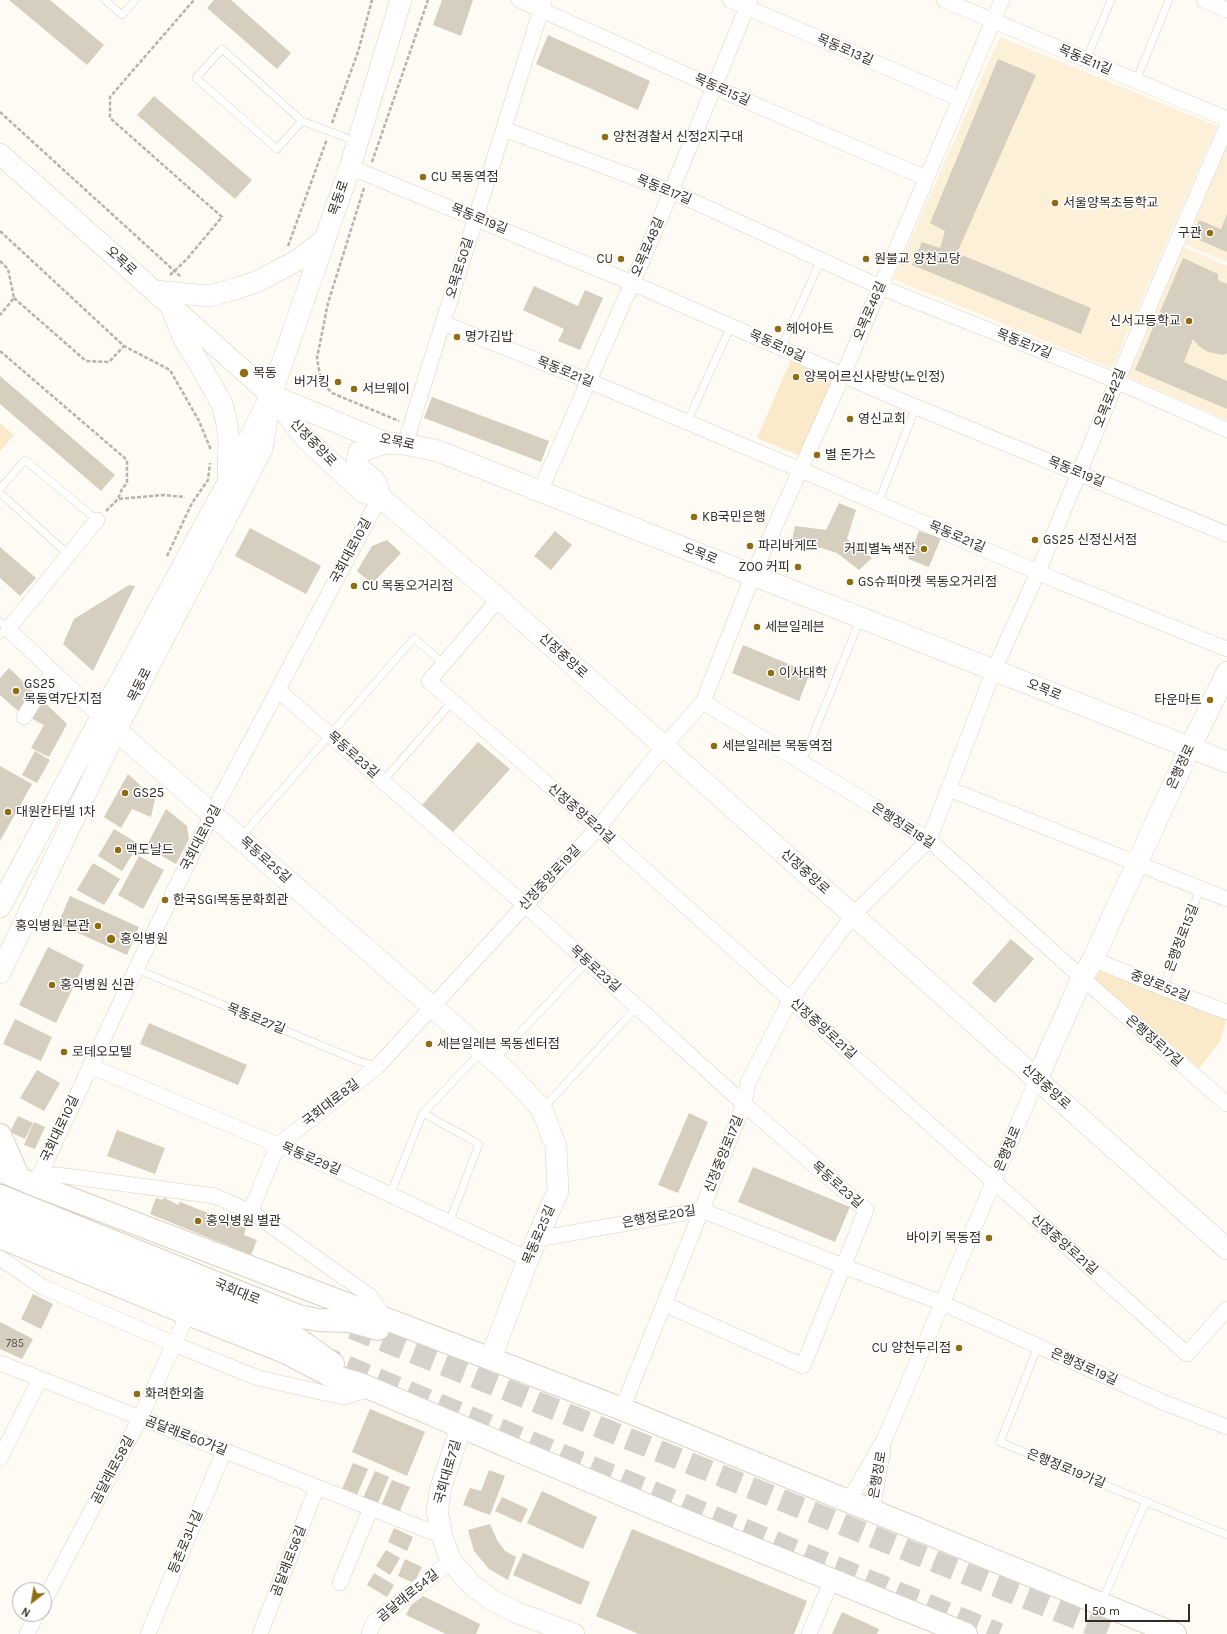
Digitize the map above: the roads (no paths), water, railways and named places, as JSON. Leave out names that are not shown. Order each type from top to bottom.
[{"type":"main road","name":"목동로","points":[[0,907],[228,482],[271,395],[350,167],[401,0]]},
{"type":"main road","name":"오목로","points":[[0,154],[271,395],[395,444],[438,451],[1227,762]]},
{"type":"main road","points":[[154,291],[209,296],[235,289],[258,281],[298,260],[324,240]]},
{"type":"main road","points":[[170,305],[184,339],[222,404],[229,439],[228,482]]},
{"type":"main road","name":"목동로","points":[[0,973],[116,730],[262,449],[271,395]]},
{"type":"main road","name":"신정중앙로","points":[[271,395],[306,439],[363,492],[380,496],[499,598],[1227,1249]]},
{"type":"main road","name":"신정중앙로","points":[[380,496],[376,482],[359,467],[357,460],[359,452],[395,444]]},
{"type":"main road","name":"은행정로","points":[[1037,1080],[1082,978],[1093,959],[1190,748],[1227,672]]},
{"type":"main road","name":"목동로25길","points":[[101,717],[488,1056],[542,1109],[556,1146],[558,1191],[487,1357]]},
{"type":"main road","points":[[0,1135],[23,1177],[622,1409],[1175,1634]]},
{"type":"main road","name":"국회대로","points":[[0,1196],[298,1316],[318,1320],[350,1321],[370,1326],[430,1348],[487,1357]]},
{"type":"main road","name":"국회대로","points":[[0,1216],[294,1336],[366,1387]]},
{"type":"main road","points":[[0,1237],[284,1352],[327,1374],[366,1387],[656,1509],[966,1634]]},
{"type":"main road","name":"국회대로7길","points":[[461,1427],[441,1487],[437,1511],[442,1536],[451,1561],[472,1585],[492,1600],[518,1613],[574,1634]]},
{"type":"street","name":"목동로15길","points":[[519,0],[543,5],[714,88],[926,178]]},
{"type":"street","name":"목동로13길","points":[[730,0],[749,4],[960,99]]},
{"type":"street","name":"목동로11길","points":[[944,0],[1227,119]]},
{"type":"street","name":"오목로46길","points":[[703,702],[753,575],[843,375],[1002,0]]},
{"type":"street","points":[[1204,0],[1227,10]]},
{"type":"street","name":"오목로48길","points":[[540,491],[632,283],[749,4]]},
{"type":"street","name":"오목로50길","points":[[395,444],[443,323],[543,5]]},
{"type":"street","name":"오목로42길","points":[[929,840],[994,670],[1080,474],[1117,381],[1227,126]]},
{"type":"street","name":"목동로17길","points":[[504,129],[671,191],[880,287],[1117,381],[1227,430]]},
{"type":"street","name":"목동로19길","points":[[350,167],[632,283],[916,407],[1227,534]]},
{"type":"street","name":"목동로21길","points":[[443,323],[589,381],[1038,572],[1227,649]]},
{"type":"street","name":"국회대로10길","points":[[23,1177],[90,1066],[212,814],[380,496]]},
{"type":"street","points":[[97,520],[69,555],[3,629],[53,672],[101,717]]},
{"type":"street","name":"신정중앙로21길","points":[[499,598],[429,681],[598,828],[1188,1354],[1227,1309]]},
{"type":"street","points":[[24,717],[53,672]]},
{"type":"street","name":"목동로23길","points":[[278,690],[525,905],[744,1104],[866,1210],[843,1266]]},
{"type":"street","name":"신정중앙로19길","points":[[432,1007],[598,828],[664,746],[703,702]]},
{"type":"street","name":"은행정로18길","points":[[703,702],[929,840],[1082,978]]},
{"type":"street","points":[[949,789],[1137,863]]},
{"type":"street","name":"신정중앙로17길","points":[[622,1409],[744,1104],[748,1083],[790,1000],[853,915],[929,840]]},
{"type":"street","name":"은행정로15길","points":[[1137,863],[1227,899]]},
{"type":"street","name":"중앙로52길","points":[[1093,959],[1163,988],[1227,1012]]},
{"type":"street","name":"은행정로17길","points":[[1082,978],[1227,1104]]},
{"type":"street","name":"국회대로8길","points":[[250,1212],[278,1145],[378,1066],[432,1007]]},
{"type":"street","name":"목동로29길","points":[[90,1066],[278,1145],[528,1259]]},
{"type":"street","name":"은행정로","points":[[848,1502],[885,1438],[1037,1080]]},
{"type":"street","points":[[23,1177],[66,1176],[215,1196],[250,1212],[370,1296],[385,1318]]},
{"type":"street","name":"은행정로20길","points":[[537,1239],[701,1210],[942,1303]]},
{"type":"street","points":[[0,1258],[43,1287],[174,1344],[258,1378],[343,1397],[366,1387]]},
{"type":"street","points":[[664,1304],[803,1366],[843,1266]]},
{"type":"street","name":"은행정로19길","points":[[942,1303],[1165,1403],[1227,1427]]},
{"type":"street","name":"곰달래로58길","points":[[52,1586],[140,1418],[188,1314]]},
{"type":"street","name":"곰달래로60가길","points":[[0,1363],[442,1536]]},
{"type":"street","points":[[0,1458],[40,1379]]},
{"type":"street","name":"은행정로","points":[[872,1511],[885,1438]]},
{"type":"street","name":"등촌로3나길","points":[[148,1634],[224,1451]]},
{"type":"street","name":"곰달래로56길","points":[[260,1634],[317,1487]]},
{"type":"street","points":[[340,1583],[371,1508]]},
{"type":"street","name":"곰달래로54길","points":[[369,1634],[374,1622],[451,1561]]},
{"type":"street","points":[[809,1634],[832,1580]]},
{"type":"street","points":[[27,1634],[33,1622]]},
{"type":"lane","points":[[105,0],[122,15],[135,0]]},
{"type":"lane","points":[[1086,60],[1111,0]]},
{"type":"lane","points":[[1136,81],[1169,0]]},
{"type":"lane","points":[[302,121],[276,149],[196,78],[222,49],[302,121],[358,142]]},
{"type":"lane","points":[[781,348],[821,260]]},
{"type":"lane","points":[[687,422],[731,326]]},
{"type":"lane","points":[[878,504],[916,407]]},
{"type":"lane","points":[[0,489],[24,460],[97,520]]},
{"type":"lane","points":[[0,493],[69,555]]},
{"type":"lane","points":[[802,762],[861,618]]},
{"type":"lane","points":[[240,839],[414,638],[444,664]]},
{"type":"lane","points":[[383,781],[452,702]]},
{"type":"lane","name":"은행정로15길","points":[[1163,988],[1200,889]]},
{"type":"lane","points":[[390,1195],[423,1113],[488,1056],[587,962]]},
{"type":"lane","name":"목동로27길","points":[[136,969],[358,1061],[378,1066]]},
{"type":"lane","points":[[542,1109],[637,1007]]},
{"type":"lane","points":[[423,1113],[479,1144],[449,1223]]},
{"type":"lane","name":"은행정로19가길","points":[[1038,1346],[1000,1442],[1227,1535]]},
{"type":"lane","points":[[1101,1603],[1146,1502]]},
{"type":"tunnel","points":[[352,1328],[1116,1634]]},
{"type":"tunnel","points":[[316,1354],[999,1634]]},
{"type":"place","name":"양천경찰서 신정2지구대","points":[[605,137]]},
{"type":"place","name":"CU 목동역점","points":[[423,177]]},
{"type":"place","name":"서울양목초등학교","points":[[1055,203]]},
{"type":"place","name":"구관","points":[[1210,233]]},
{"type":"place","name":"CU","points":[[621,259]]},
{"type":"place","name":"원불교 양천교당","points":[[866,259]]},
{"type":"place","name":"신서고등학교","points":[[1189,321]]},
{"type":"place","name":"헤어아트","points":[[778,329]]},
{"type":"place","name":"명가김밥","points":[[457,337]]},
{"type":"place","name":"목동","points":[[244,373]]},
{"type":"place","name":"양목어르신사랑방(노인정)","points":[[796,377]]},
{"type":"place","name":"버거킹","points":[[338,382]]},
{"type":"place","name":"서브웨이","points":[[354,389]]},
{"type":"place","name":"영신교회","points":[[850,419]]},
{"type":"place","name":"별 돈가스","points":[[817,455]]},
{"type":"place","name":"KB국민은행","points":[[694,517]]},
{"type":"place","name":"GS25 신정신서점","points":[[1035,540]]},
{"type":"place","name":"파리바게뜨","points":[[750,546]]},
{"type":"place","name":"커피별녹색잔","points":[[924,549]]},
{"type":"place","name":"ZOO 커피","points":[[798,567]]},
{"type":"place","name":"GS슈퍼마켓 목동오거리점","points":[[850,582]]},
{"type":"place","name":"CU 목동오거리점","points":[[354,586]]},
{"type":"place","name":"세븐일레븐","points":[[757,627]]},
{"type":"place","name":"이사대학","points":[[771,673]]},
{"type":"place","name":"GS25 목동역7단지점","points":[[16,691]]},
{"type":"place","name":"타운마트","points":[[1210,700]]},
{"type":"place","name":"세븐일레븐 목동역점","points":[[714,746]]},
{"type":"place","name":"GS25","points":[[125,793]]},
{"type":"place","name":"대원칸타빌 1차","points":[[8,812]]},
{"type":"place","name":"맥도날드","points":[[118,850]]},
{"type":"place","name":"한국SGI목동문화회관","points":[[165,900]]},
{"type":"place","name":"홍익병원 본관","points":[[98,926]]},
{"type":"place","name":"홍익병원","points":[[111,939]]},
{"type":"place","name":"홍익병원 신관","points":[[52,985]]},
{"type":"place","name":"세븐일레븐 목동센터점","points":[[429,1044]]},
{"type":"place","name":"로데오모텔","points":[[64,1052]]},
{"type":"place","name":"홍익병원 별관","points":[[198,1221]]},
{"type":"place","name":"바이키 목동점","points":[[989,1238]]},
{"type":"place","name":"CU 양천두리점","points":[[959,1348]]},
{"type":"place","name":"화려한외출","points":[[137,1394]]}]
